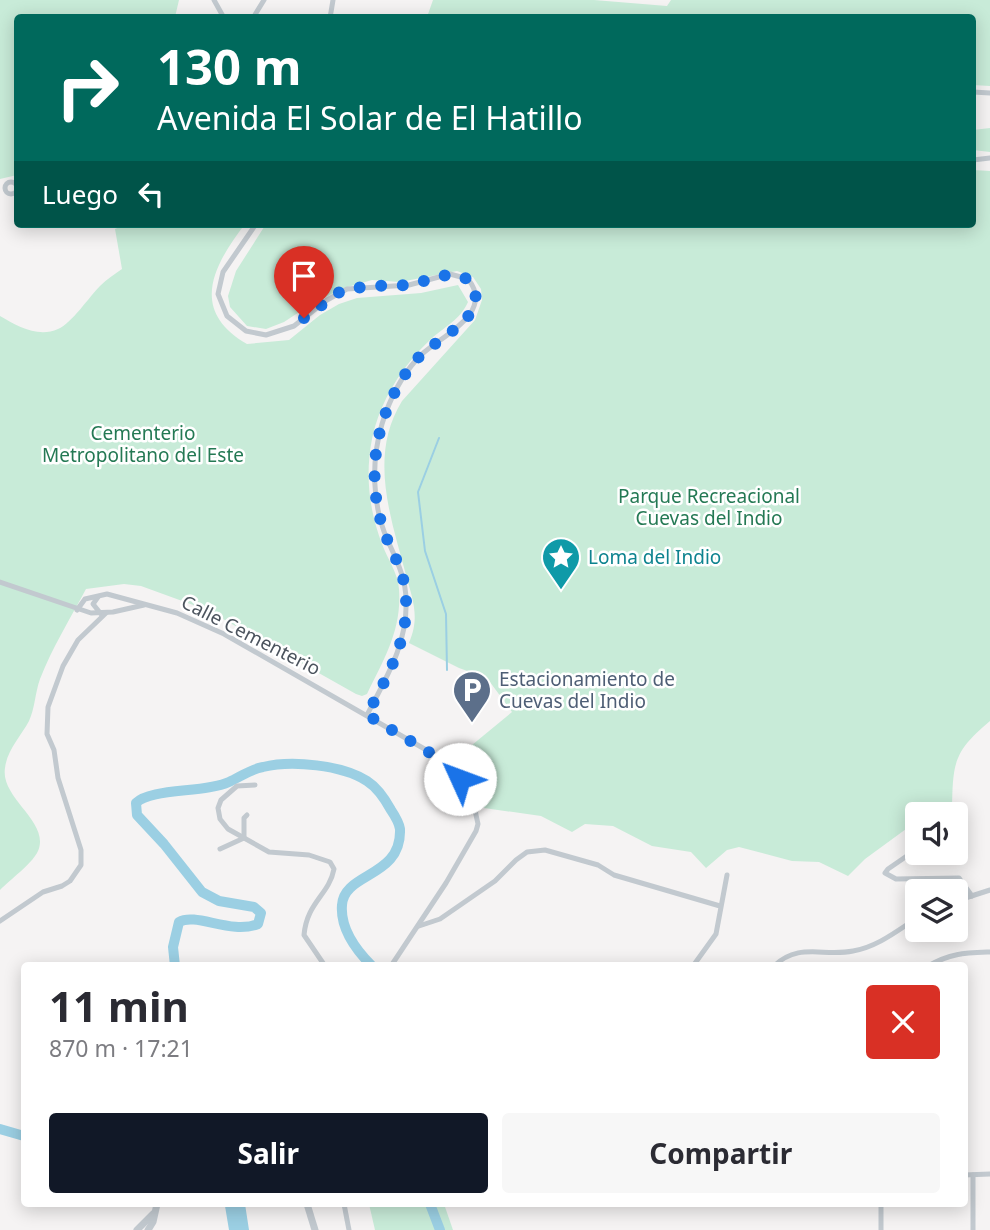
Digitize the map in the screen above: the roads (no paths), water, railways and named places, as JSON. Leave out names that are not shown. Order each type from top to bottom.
[{"type":"street","points":[[253,228],[223,272],[218,294],[227,316],[246,331],[265,335],[294,326],[338,293],[360,287],[409,285],[450,274],[468,279],[474,288],[475,301],[467,319],[419,356],[404,377],[385,414],[378,439],[374,474],[376,496],[384,529],[404,582],[406,609],[405,626],[397,654],[367,715]]},
{"type":"street","points":[[0,582],[77,610],[104,613],[150,604]]},
{"type":"street","name":"Calle Cementerio","points":[[100,595],[107,594],[177,612],[224,634],[442,760],[465,786],[478,824],[473,837],[394,962]]},
{"type":"street","points":[[77,610],[85,599],[100,595]]},
{"type":"street","points":[[100,595],[93,604],[104,613]]},
{"type":"street","points":[[0,921],[43,892],[62,886],[81,866],[81,849],[58,778],[54,750],[47,734],[48,707],[63,666],[78,640],[104,613]]},
{"type":"street","points":[[255,785],[237,786],[220,800],[219,819],[228,829],[269,852],[309,855],[330,862],[334,869],[332,880],[313,905],[305,921],[304,935],[322,962]]},
{"type":"street","points":[[244,838],[244,818],[247,815]]},
{"type":"street","points":[[220,849],[244,838]]},
{"type":"street","points":[[419,926],[440,919],[485,888],[527,852],[545,850],[598,865],[614,875],[720,905]]},
{"type":"street","points":[[905,857],[888,869],[886,876],[896,879],[959,878],[972,895]]},
{"type":"street","points":[[697,962],[716,934],[727,875]]},
{"type":"street","points":[[968,896],[990,890]]},
{"type":"street","points":[[779,962],[791,953],[852,951],[872,946],[905,926]]},
{"type":"street","points":[[936,962],[964,952],[990,952]]},
{"type":"street","points":[[968,1175],[990,1174]]},
{"type":"street","points":[[973,1175],[973,1230]]},
{"type":"street","points":[[137,1230],[156,1207]]},
{"type":"street","points":[[308,1207],[315,1230]]},
{"type":"street","points":[[345,1207],[349,1230]]},
{"type":"street","points":[[881,1207],[881,1230]]},
{"type":"street","points":[[148,1230],[153,1222],[153,1213]]},
{"type":"water","points":[[225,1207],[245,1207],[249,1230],[229,1230]]},
{"type":"waterway","points":[[439,438],[418,492],[425,551],[446,614],[447,670]]},
{"type":"waterway","points":[[175,962],[173,947],[179,922],[195,920],[248,927],[258,924],[261,913],[254,907],[219,901],[202,892],[137,815],[136,803],[153,795],[206,788],[229,782],[259,768],[288,764],[331,768],[367,781],[378,790],[398,821],[398,845],[392,857],[352,886],[345,894],[342,905],[346,931],[368,962]]},
{"type":"waterway","points":[[0,1129],[21,1135]]},
{"type":"waterway","points":[[431,1207],[440,1230]]},
{"type":"place","name":"Loma del Indio","points":[[561,591]]},
{"type":"place","name":"Estacionamiento de Cuevas del Indio","points":[[472,724]]},
{"type":"park label","name":"Cementerio Metropolitano del Este","points":[[143,444]]},
{"type":"park label","name":"Parque Recreacional Cuevas del Indio","points":[[709,507]]}]
